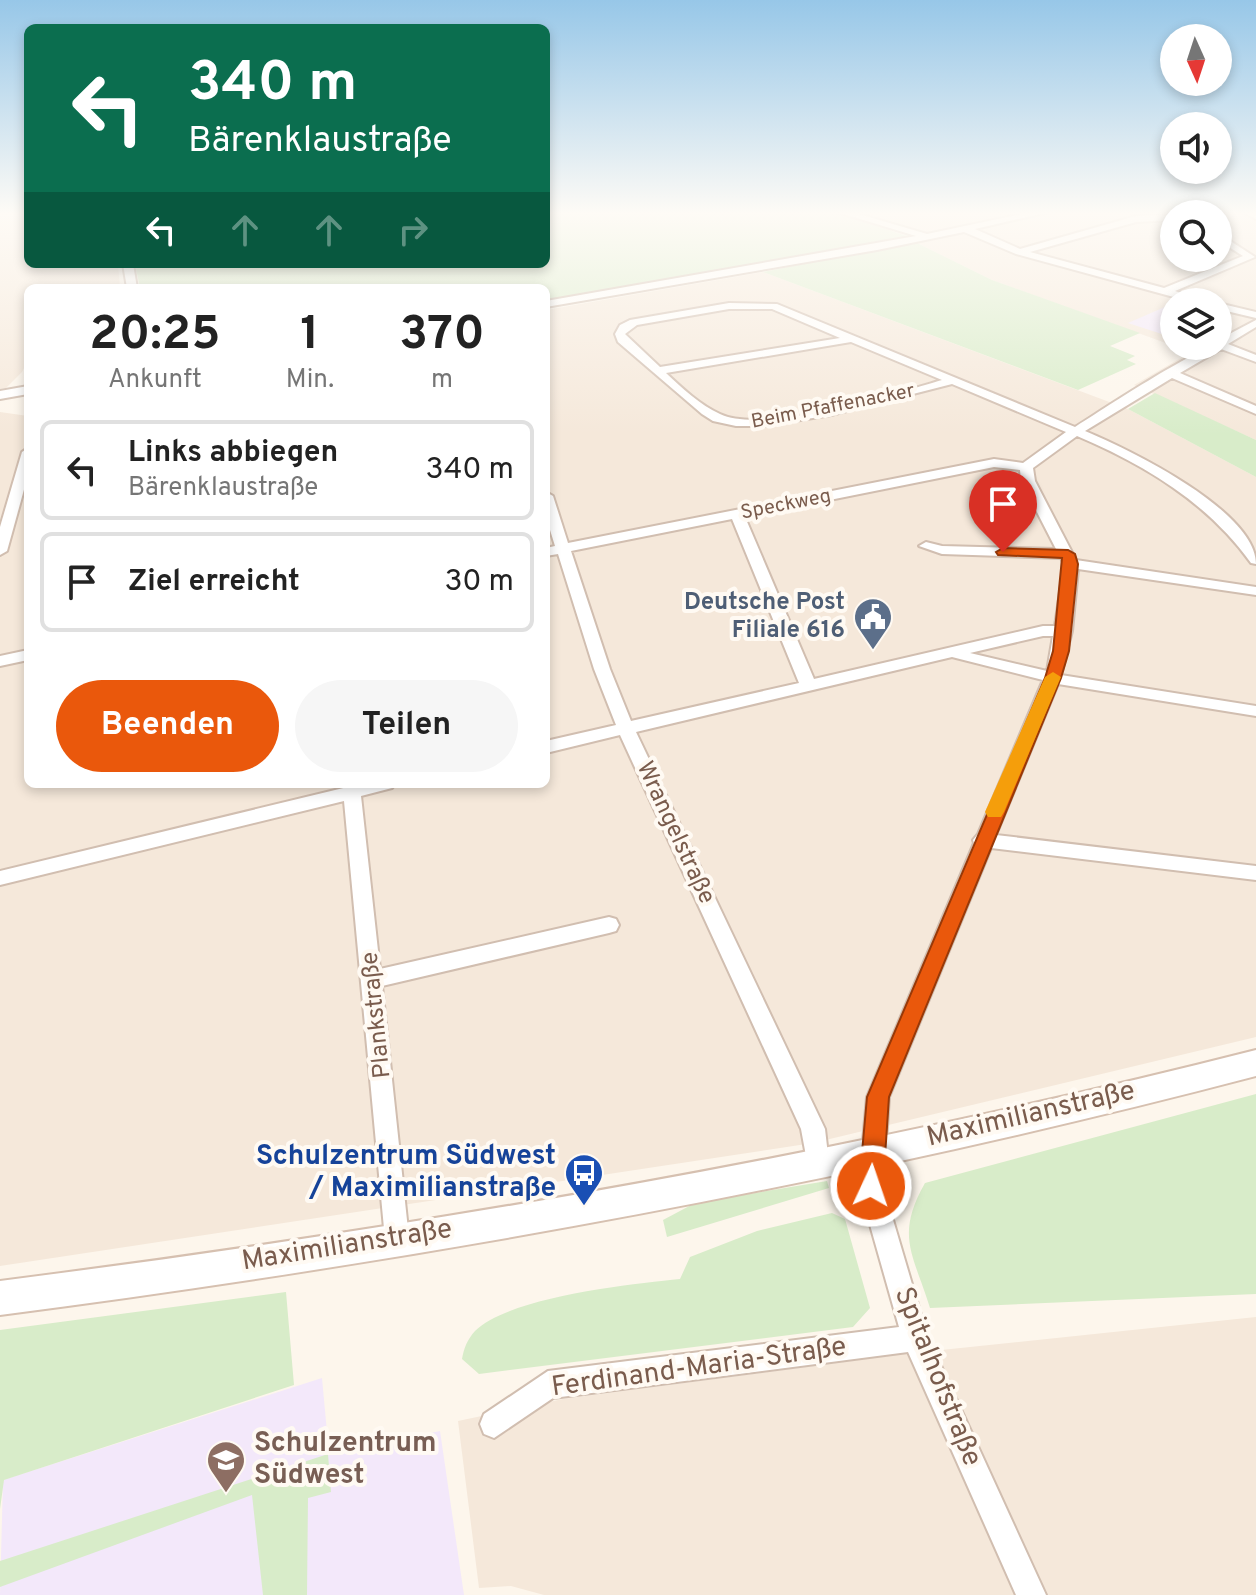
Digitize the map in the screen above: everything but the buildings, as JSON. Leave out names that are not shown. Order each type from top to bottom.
[{"type":"street","points":[[550,303],[646,286]]},
{"type":"street","name":"Beim Pfaffenacker","points":[[951,381],[848,407],[741,425],[714,417],[622,340],[624,327],[729,306],[761,304],[1076,431],[1160,472],[1211,508],[1245,543],[1256,560]]},
{"type":"street","points":[[1232,309],[1256,315]]},
{"type":"street","points":[[1232,337],[1256,323]]},
{"type":"street","points":[[659,371],[851,339]]},
{"type":"street","points":[[1232,350],[1256,359]]},
{"type":"street","points":[[1070,559],[1028,481],[1026,467],[1076,431],[1192,360]]},
{"type":"street","points":[[1169,373],[1256,410]]},
{"type":"street","points":[[0,395],[24,391]]},
{"type":"street","name":"Speckweg","points":[[550,551],[994,463],[1026,467]]},
{"type":"street","points":[[0,551],[24,466]]},
{"type":"street","name":"Wrangelstraße","points":[[550,508],[579,602],[626,729],[813,1129],[817,1164]]},
{"type":"street","points":[[737,514],[808,685]]},
{"type":"street","points":[[926,546],[942,550],[1070,559],[1256,591]]},
{"type":"street","name":"Spitalhofstraße","points":[[1031,1595],[915,1338],[871,1186],[878,1097],[982,840],[1053,678],[1064,631],[1070,559]]},
{"type":"street","points":[[550,746],[1043,631],[1064,631]]},
{"type":"street","points":[[948,654],[1053,678],[1256,711]]},
{"type":"street","points":[[0,661],[24,656]]},
{"type":"street","points":[[0,878],[366,788]]},
{"type":"street","name":"Plankstraße","points":[[370,788],[374,979],[397,1239]]},
{"type":"street","points":[[982,840],[1256,873]]},
{"type":"street","points":[[374,979],[609,925]]},
{"type":"street","name":"Maximilianstraße","points":[[0,1298],[119,1284],[397,1239],[817,1164],[1256,1063]]},
{"type":"street","name":"Ferdinand-Maria-Straße","points":[[494,1424],[548,1385],[915,1338]]},
{"type":"shaded area","points":[[0,286],[24,286],[24,368],[6,388],[0,389]]},
{"type":"shaded area","points":[[681,286],[801,286],[1128,409],[1256,477],[1256,1037],[813,1143],[0,1266],[0,412],[24,415],[24,788],[550,788],[550,309]]},
{"type":"shaded area","points":[[1010,286],[1256,286],[1256,440],[1134,385],[1177,360],[1232,360],[1232,288],[1160,288],[1160,341]]},
{"type":"shaded area","points":[[1160,309],[1160,333],[1128,323]]},
{"type":"shaded area","points":[[1256,1317],[1256,1595],[544,1595],[511,1586],[479,1588],[458,1421],[563,1399],[903,1354]]},
{"type":"shaded area","name":"Schulzentrum Südwest","points":[[322,1378],[329,1454],[440,1431],[464,1595],[0,1595],[3,1480]]},
{"type":"green space","points":[[550,286],[629,286],[550,300]]},
{"type":"green space","points":[[802,286],[1010,286],[1140,333],[1110,346],[1135,356],[1127,360],[1136,364],[1078,390]]},
{"type":"green space","points":[[1155,393],[1256,440],[1256,477],[1128,409]]},
{"type":"green space","points":[[1256,1094],[1256,1294],[930,1308],[913,1258],[909,1231],[916,1201],[925,1183]]},
{"type":"green space","points":[[827,1181],[829,1188],[667,1237],[663,1220],[695,1203]]},
{"type":"green space","points":[[832,1213],[845,1219],[870,1308],[853,1327],[479,1374],[462,1359],[466,1344],[475,1331],[514,1309],[572,1294],[680,1279],[690,1257],[757,1231]]},
{"type":"green space","points":[[286,1292],[294,1385],[4,1480],[0,1509],[0,1330]]},
{"type":"green space","points":[[328,1454],[331,1492],[308,1498],[307,1595],[263,1595],[252,1495],[0,1587],[0,1561]]},
{"type":"slow traffic","points":[[995,812],[1053,677]]},
{"type":"place","name":"Deutsche Post Filiale 616","points":[[873,651]]},
{"type":"place","name":"Schulzentrum Südwest / Maximilianstraße","points":[[584,1207]]},
{"type":"place","name":"Schulzentrum Südwest","points":[[226,1494]]},
{"type":"route","points":[[871,1186],[878,1097],[982,840],[1053,678],[1061,651],[1071,564],[1068,554],[1003,552]]}]
